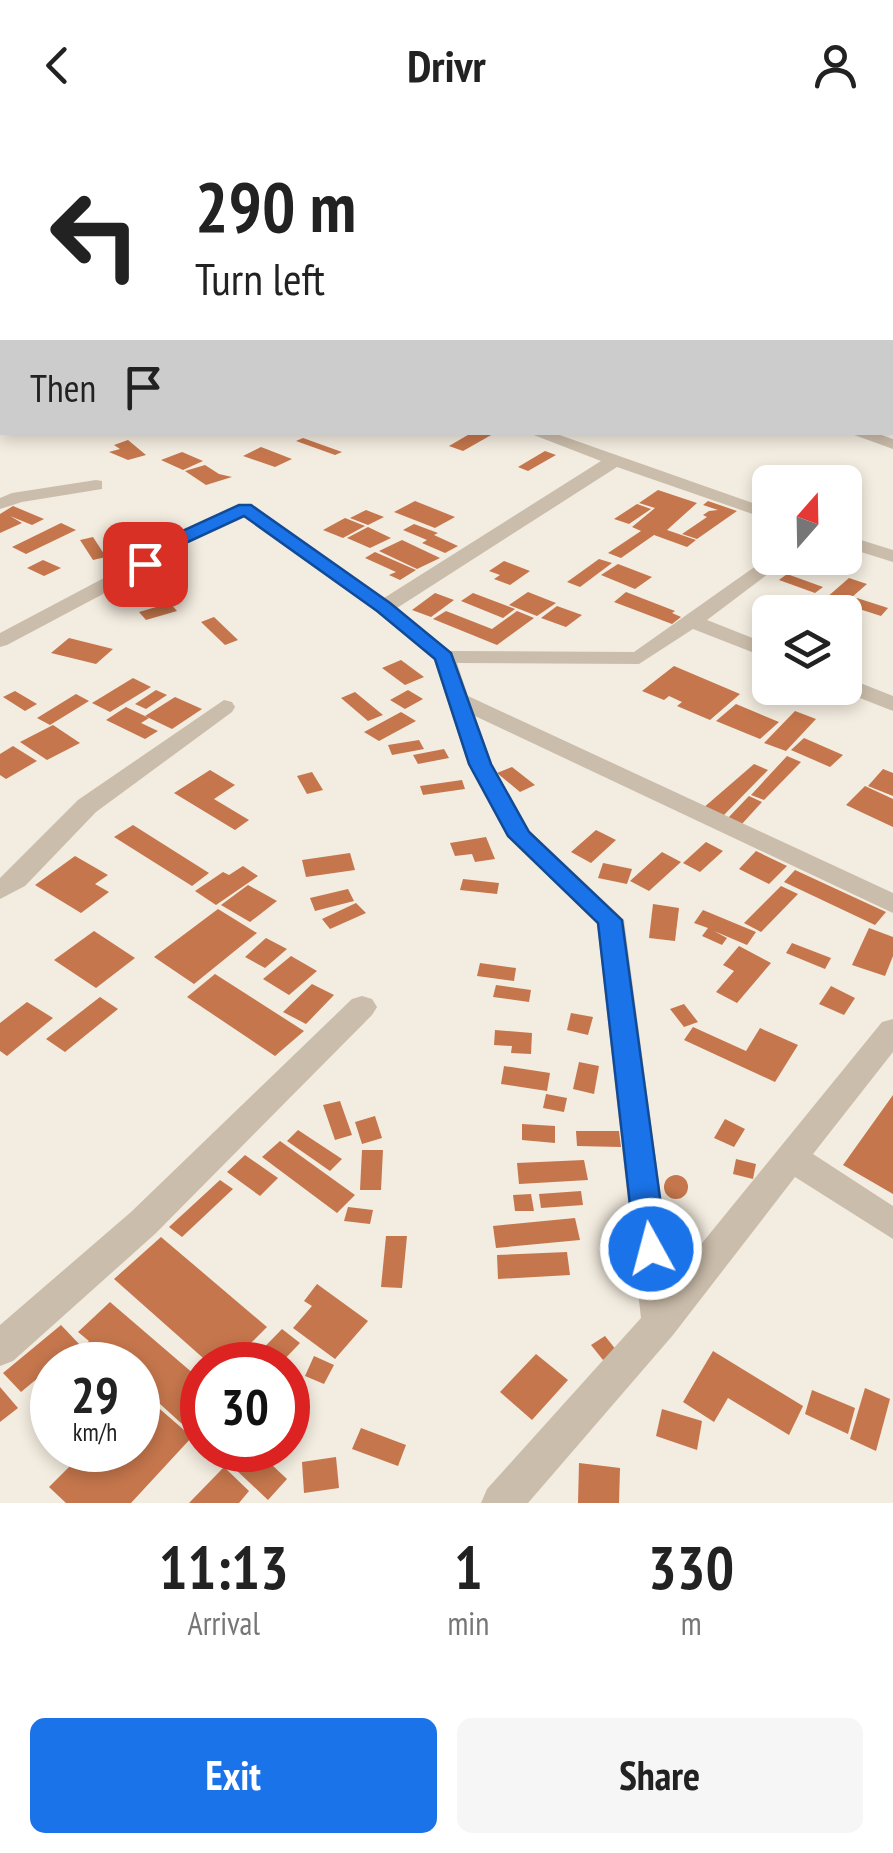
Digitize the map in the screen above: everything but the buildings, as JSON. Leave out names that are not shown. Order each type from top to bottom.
[{"type":"street","points":[[542,435],[752,510]]},
{"type":"street","points":[[864,435],[893,444]]},
{"type":"street","points":[[384,607],[614,462]]},
{"type":"street","points":[[0,504],[18,497],[96,484]]},
{"type":"street","points":[[5,633],[145,564],[173,542],[245,509],[384,607],[444,657],[480,764],[520,836],[610,920],[660,1322]]},
{"type":"street","points":[[862,546],[893,556]]},
{"type":"street","points":[[444,657],[639,658],[756,575]]},
{"type":"street","points":[[692,621],[752,646]]},
{"type":"street","points":[[862,691],[893,704]]},
{"type":"street","points":[[460,700],[893,904]]},
{"type":"street","points":[[0,890],[16,880],[87,806],[224,707]]},
{"type":"street","points":[[0,1349],[143,1224],[362,1007]]},
{"type":"street","points":[[501,1503],[660,1322],[794,1159],[893,1030]]},
{"type":"street","points":[[794,1159],[893,1224]]},
{"type":"route","points":[[145,564],[173,542],[245,509],[384,607],[444,657],[480,764],[520,836],[610,920],[651,1249]]}]
